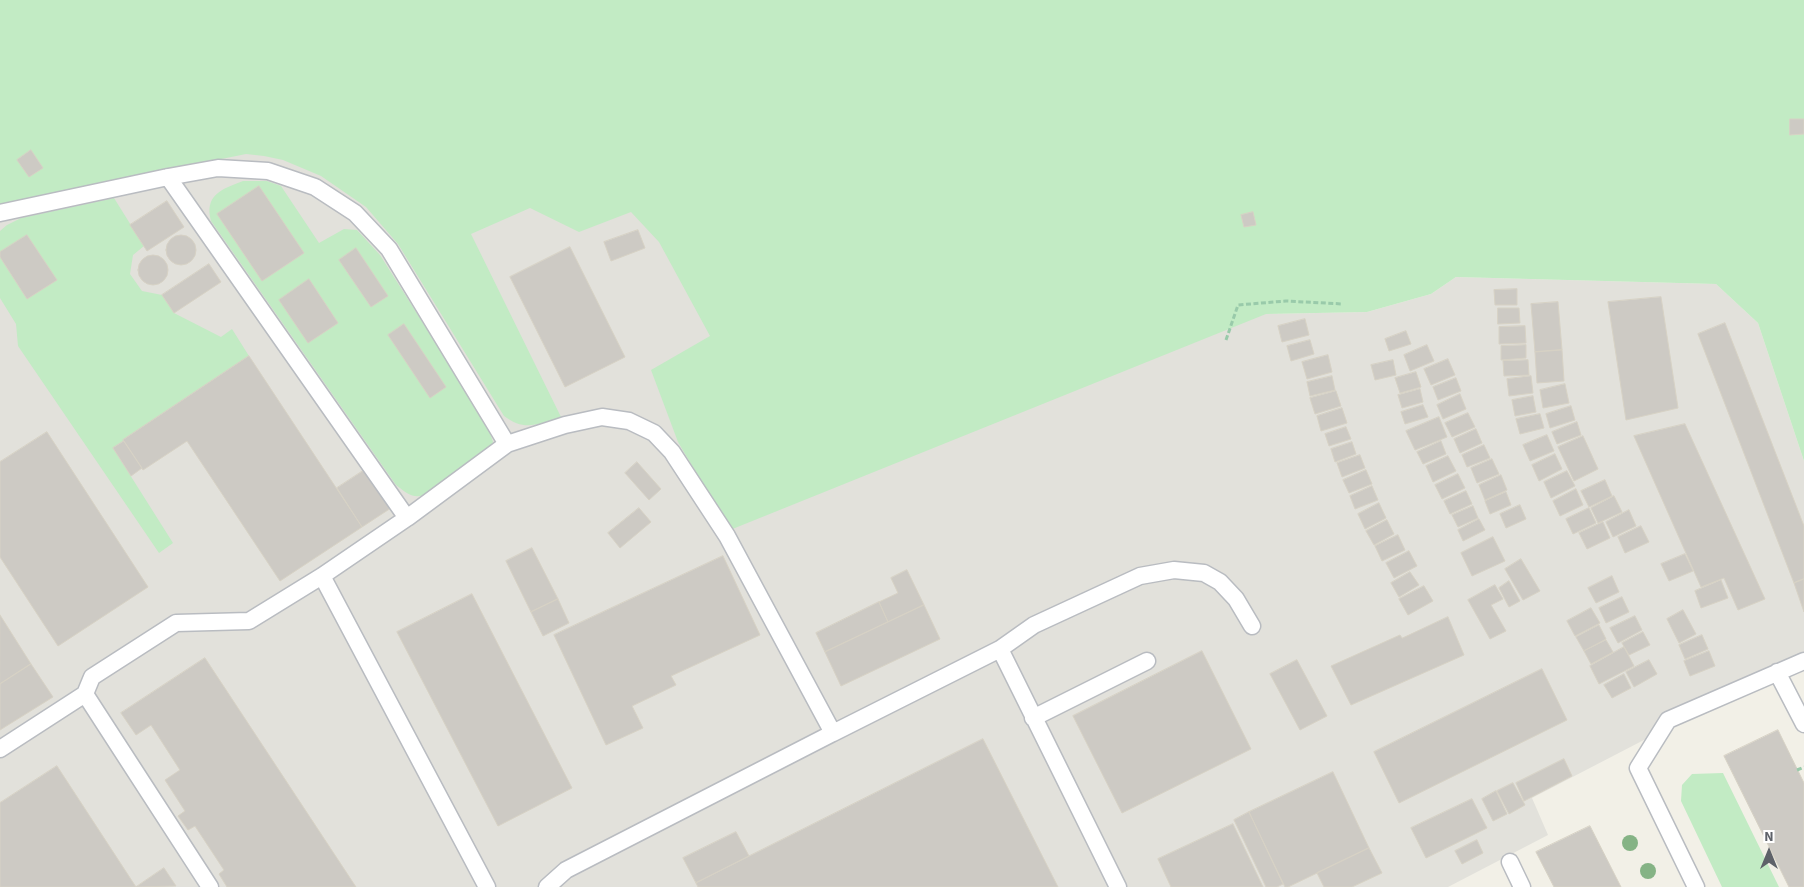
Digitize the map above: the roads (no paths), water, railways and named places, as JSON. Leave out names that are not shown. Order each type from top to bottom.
[{"type":"lane","points":[[0,213],[218,168],[268,171],[315,188],[355,213],[389,249],[507,444]]},
{"type":"lane","points":[[168,177],[407,518]]},
{"type":"lane","points":[[0,749],[85,694],[92,677],[176,623],[249,621],[322,576],[407,518],[507,444],[564,425],[602,418],[629,421],[654,433],[672,452],[727,536],[833,733]]},
{"type":"lane","points":[[547,887],[566,870],[1000,649],[1034,625],[1140,576],[1174,570],[1204,573],[1220,582],[1236,598],[1252,626]]},
{"type":"lane","points":[[322,576],[487,887]]},
{"type":"lane","points":[[1000,649],[1118,887]]},
{"type":"lane","points":[[1033,718],[1147,661]]},
{"type":"lane","points":[[1696,887],[1638,768],[1668,720],[1804,661]]},
{"type":"lane","points":[[1777,672],[1804,724]]},
{"type":"lane","points":[[85,694],[210,887]]},
{"type":"lane","points":[[1510,862],[1522,887]]}]
